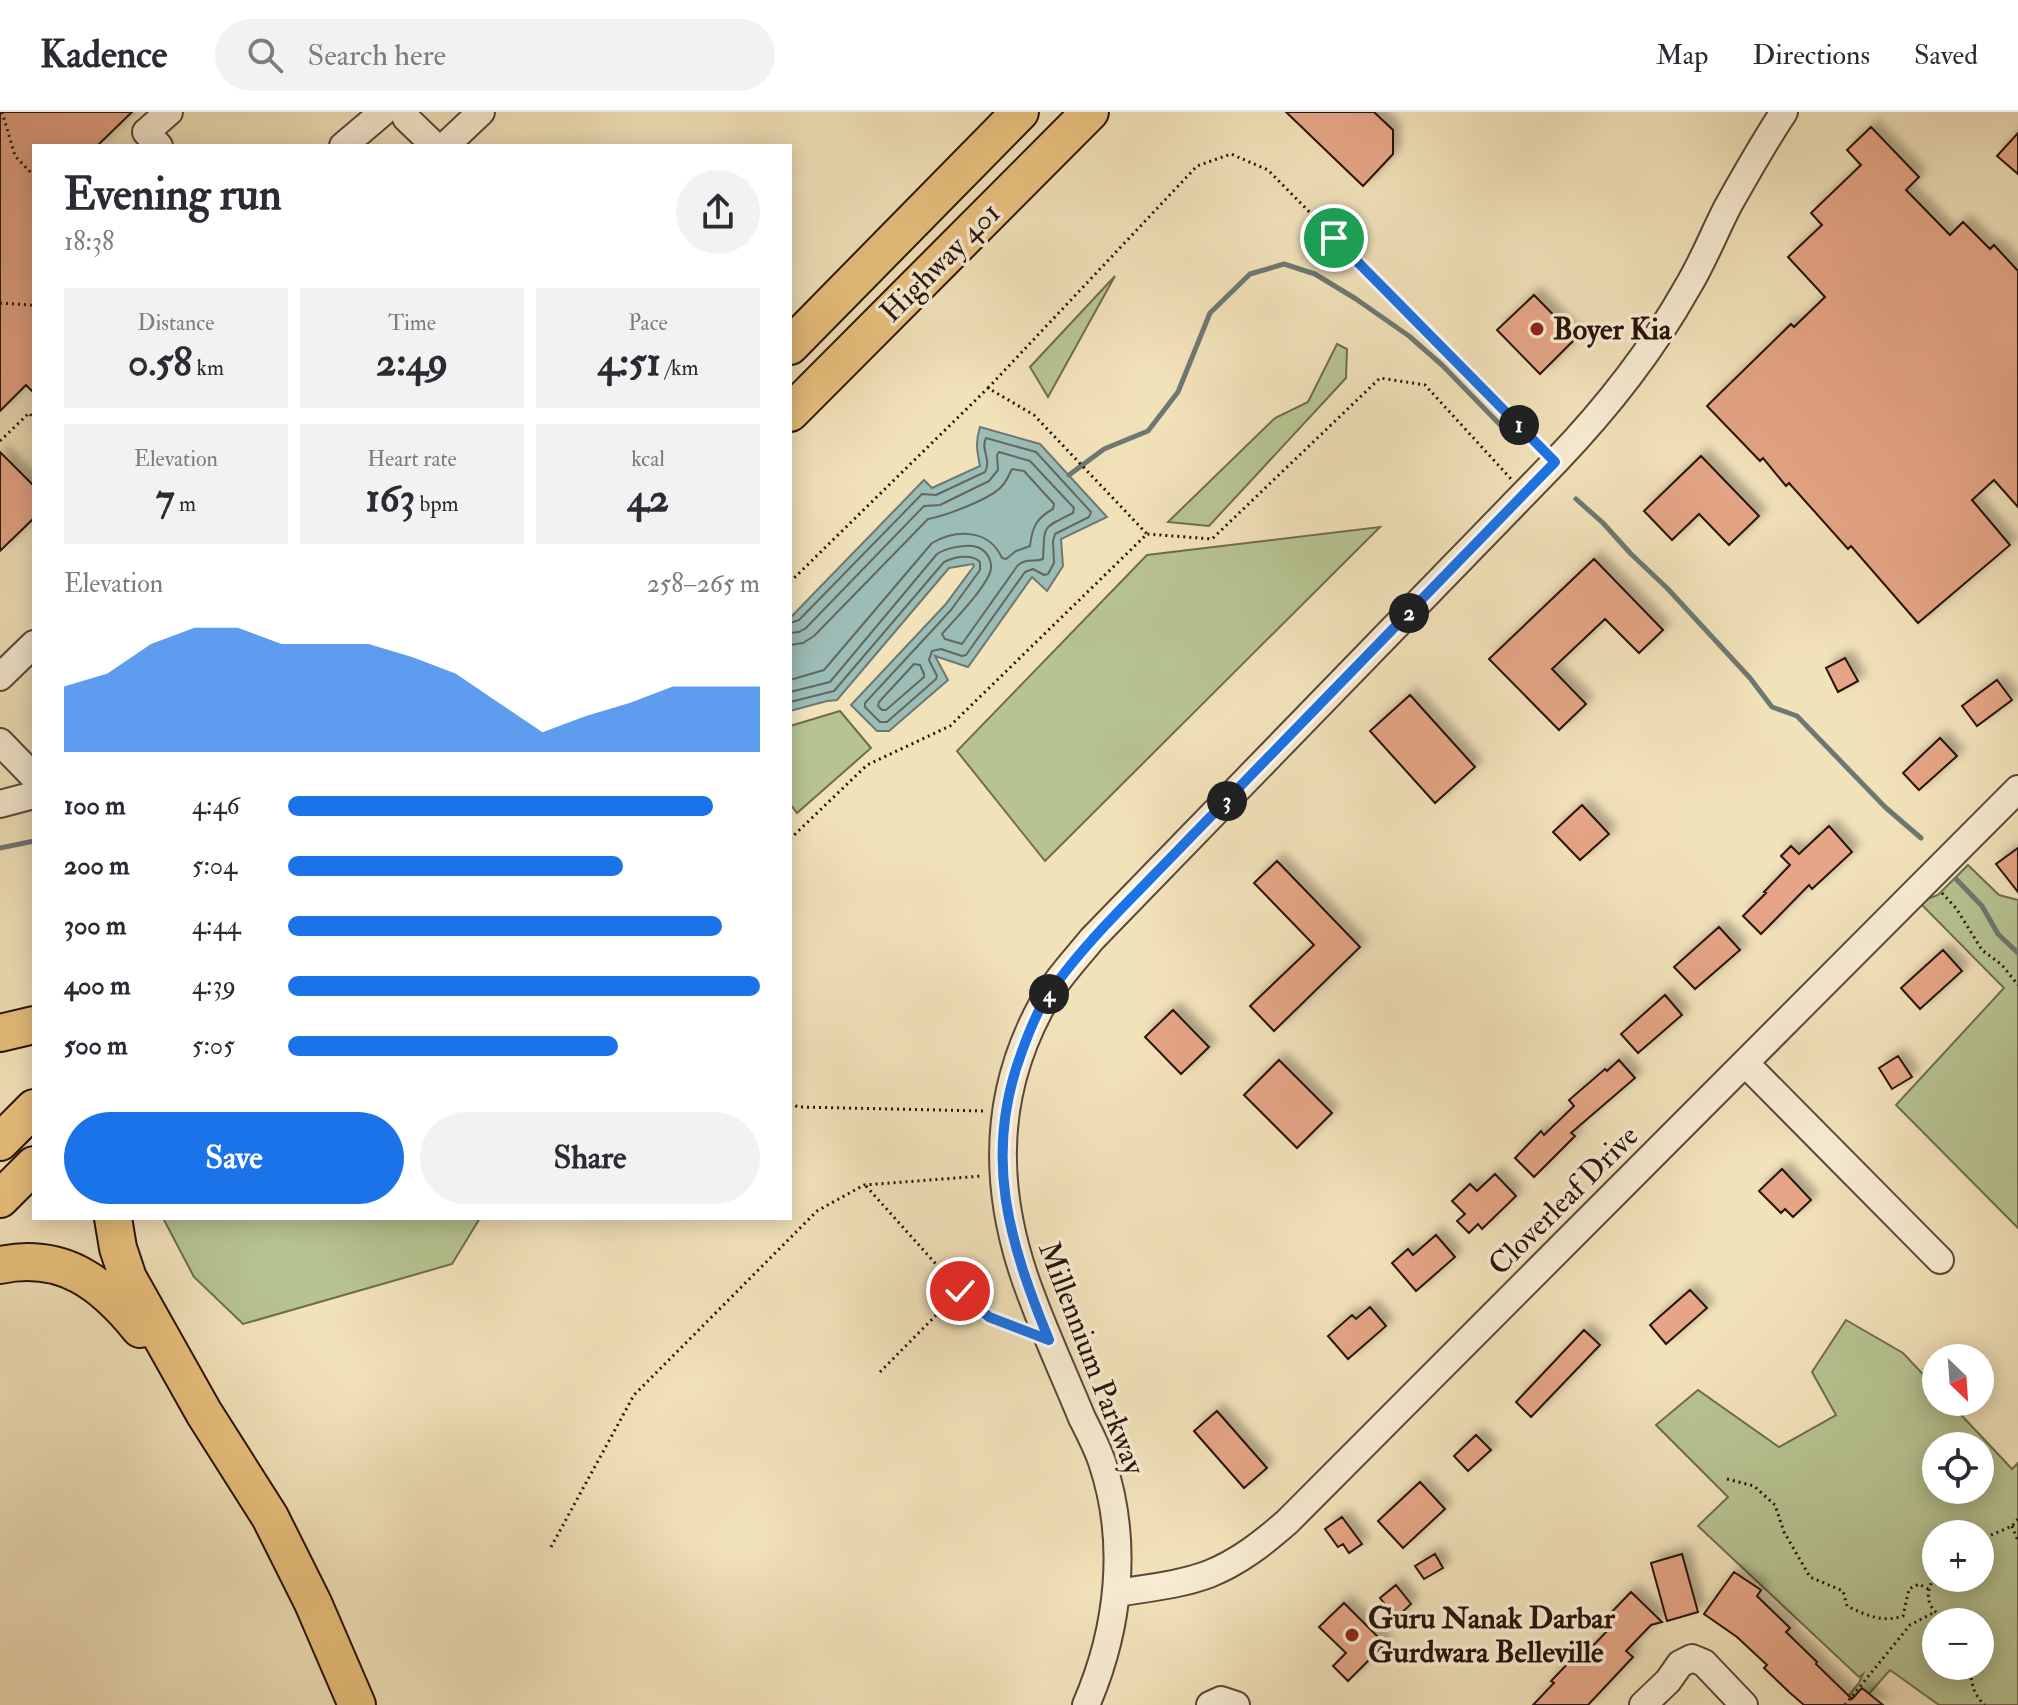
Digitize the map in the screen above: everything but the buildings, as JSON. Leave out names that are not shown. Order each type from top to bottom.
[{"type":"highway","name":"Highway 401","points":[[792,344],[1020,112]]},
{"type":"highway","name":"Highway 401","points":[[792,411],[1090,112]]},
{"type":"highway","points":[[0,1033],[32,1025]]},
{"type":"highway","points":[[0,1142],[32,1110]]},
{"type":"highway","points":[[0,1199],[32,1167]]},
{"type":"highway","points":[[113,1220],[128,1278],[289,1554],[357,1705]]},
{"type":"highway","points":[[0,1265],[46,1263],[88,1278],[124,1310],[204,1413]]},
{"type":"street","points":[[157,144],[146,132],[169,112]]},
{"type":"street","points":[[345,144],[383,112]]},
{"type":"street","points":[[404,112],[406,118],[433,144]]},
{"type":"street","points":[[447,144],[481,112]]},
{"type":"street","name":"Millennium Parkway","points":[[1086,1705],[1106,1651],[1115,1610],[1115,1519],[1102,1462],[1027,1285],[1014,1241],[1002,1175],[1002,1140],[1008,1096],[1015,1069],[1041,1007],[1092,939],[1585,431],[1644,358],[1665,325],[1728,207],[1784,112]]},
{"type":"street","points":[[0,677],[32,646]]},
{"type":"street","points":[[0,742],[32,775]]},
{"type":"street","name":"Cloverleaf Drive","points":[[1116,1593],[1208,1575],[1262,1545],[2018,789]]},
{"type":"street","points":[[0,804],[32,796]]},
{"type":"street","points":[[1745,1063],[1940,1260]]},
{"type":"street","points":[[1643,1705],[1668,1681],[1680,1664],[1692,1658],[1704,1663],[1744,1705]]},
{"type":"street","points":[[1210,1705],[1221,1700],[1236,1705]]},
{"type":"path","points":[[2,112],[15,156],[32,174]]},
{"type":"path","points":[[792,580],[988,388],[1197,166],[1231,154],[1268,170],[1555,462]]},
{"type":"path","points":[[0,303],[32,304]]},
{"type":"path","points":[[988,388],[1034,415],[1147,534],[1212,539],[1380,378],[1425,385],[1524,494]]},
{"type":"path","points":[[0,441],[29,413],[32,417]]},
{"type":"path","points":[[792,837],[867,765],[950,726],[1147,534]]},
{"type":"path","points":[[1929,878],[1956,908],[1982,950],[2002,965],[2018,985]]},
{"type":"path","points":[[792,1104],[798,1107],[1005,1112]]},
{"type":"path","points":[[551,1547],[634,1395],[817,1211],[864,1185],[1002,1175]]},
{"type":"path","points":[[864,1185],[960,1291],[989,1317],[1049,1340]]},
{"type":"path","points":[[880,1372],[960,1291]]},
{"type":"path","points":[[1727,1479],[1754,1486],[1775,1505],[1784,1532],[1810,1577],[1843,1591],[1847,1606],[1868,1616],[1893,1620],[1903,1616],[1909,1589],[1922,1586]]},
{"type":"path","points":[[1994,1534],[2012,1526],[2018,1519]]},
{"type":"path","points":[[2012,1526],[2018,1541]]},
{"type":"path","points":[[1845,1705],[1910,1625],[1922,1619]]},
{"type":"path","points":[[1971,1680],[1985,1705]]},
{"type":"green space","points":[[1115,276],[1048,397],[1030,367]]},
{"type":"green space","points":[[1337,344],[1347,349],[1346,378],[1209,526],[1168,522],[1275,418],[1308,402]]},
{"type":"green space","points":[[1380,527],[1045,861],[957,751],[1147,555]]},
{"type":"green space","points":[[840,711],[871,748],[797,813],[792,807],[792,725]]},
{"type":"green space","points":[[1968,865],[1999,895],[2018,900],[2018,1228],[1896,1105],[2004,988],[1919,902],[1938,895]]},
{"type":"green space","points":[[164,1220],[479,1220],[452,1264],[243,1324],[194,1277]]},
{"type":"green space","points":[[1846,1320],[1903,1353],[1922,1373],[1922,1416],[1962,1416],[1977,1432],[1922,1432],[1922,1504],[1994,1504],[1994,1450],[2012,1469],[2018,1463],[2018,1705],[1939,1705],[1890,1670],[1859,1705],[1841,1705],[1863,1674],[1859,1677],[1698,1526],[1728,1497],[1656,1425],[1698,1390],[1779,1447],[1836,1415],[1812,1372]]},
{"type":"water","points":[[980,427],[1040,444],[1107,517],[1061,539],[1063,566],[1047,591],[1032,577],[968,667],[935,656],[948,680],[889,731],[877,731],[851,705],[945,605],[973,564],[949,568],[837,700],[792,710],[792,616],[924,480],[932,488],[980,466],[977,437]]},
{"type":"waterway","points":[[1069,475],[1104,449],[1148,431],[1178,392],[1210,313],[1250,274],[1284,264],[1315,274],[1409,336],[1512,437]]},
{"type":"waterway","points":[[1576,499],[1667,588],[1750,678],[1772,707],[1797,716],[1885,807],[1921,838]]},
{"type":"waterway","points":[[0,848],[32,841]]},
{"type":"waterway","points":[[1956,879],[1982,906],[1998,934],[2018,953]]},
{"type":"place","name":"Boyer Kia","points":[[1537,329]]},
{"type":"place","name":"Guru Nanak Darbar Gurdwara Belleville","points":[[1352,1635]]},
{"type":"route","points":[[960,1291],[989,1317],[1049,1340],[1022,1271],[1002,1175],[1002,1140],[1008,1096],[1015,1069],[1041,1007],[1092,939],[1555,462],[1334,238]]}]
